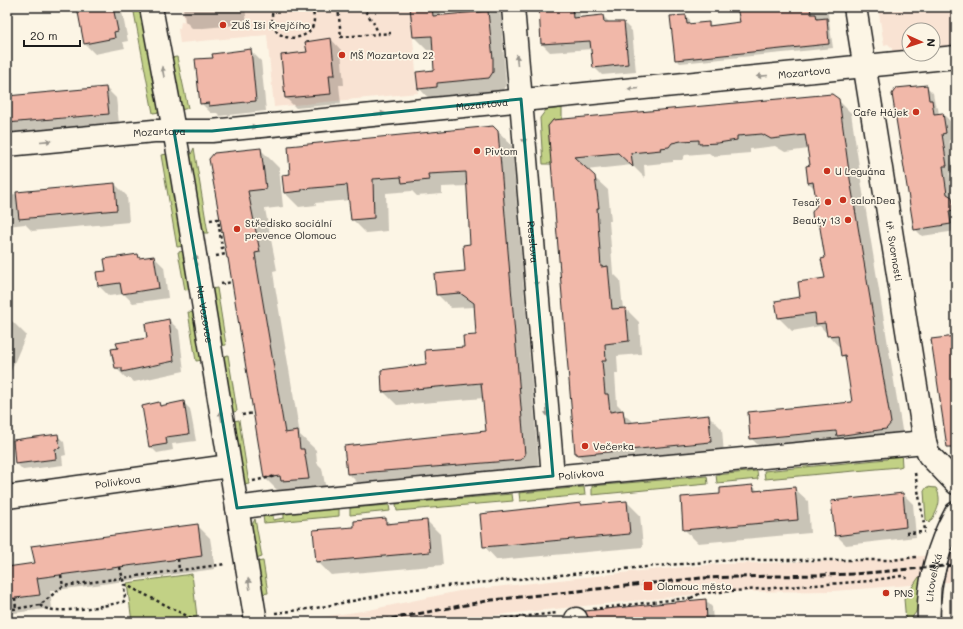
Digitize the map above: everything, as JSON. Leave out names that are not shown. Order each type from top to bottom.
[{"type":"street","name":"Na Vozovce","points":[[151,7],[171,110],[238,518],[265,617]]},
{"type":"street","name":"Resslova","points":[[513,7],[553,476]]},
{"type":"street","name":"tř. Svornosti","points":[[855,7],[925,442],[929,455],[956,484]]},
{"type":"street","name":"Mozartova","points":[[7,144],[139,132],[212,131],[520,99],[956,57]]},
{"type":"street","name":"Polívkova","points":[[238,518],[553,476],[925,442]]},
{"type":"street","name":"Polívkova","points":[[7,497],[228,461]]},
{"type":"street","name":"Litovelská","points":[[929,622],[930,596],[934,567],[943,539],[956,513]]},
{"type":"path","points":[[274,7],[272,22],[275,29],[280,34],[294,39],[301,37],[312,27],[314,20],[311,7]]},
{"type":"path","points":[[338,7],[341,37],[391,33]]},
{"type":"path","points":[[362,7],[373,22],[379,34]]},
{"type":"path","points":[[210,220],[218,219],[222,248],[225,247]]},
{"type":"path","points":[[216,256],[226,254]]},
{"type":"path","points":[[220,284],[232,282]]},
{"type":"path","points":[[242,415],[254,413]]},
{"type":"path","points":[[915,473],[925,532]]},
{"type":"path","points":[[253,481],[276,476]]},
{"type":"path","points":[[906,533],[931,532]]},
{"type":"path","points":[[7,537],[10,560]]},
{"type":"path","points":[[265,617],[414,589],[656,566],[732,560],[892,560],[922,557]]},
{"type":"path","points":[[178,559],[179,570]]},
{"type":"path","points":[[7,610],[40,605],[63,586],[228,564]]},
{"type":"path","points":[[40,605],[45,610],[82,609],[123,602],[125,600],[124,584],[120,567]]},
{"type":"path","points":[[61,575],[63,586]]},
{"type":"path","points":[[469,622],[576,616],[691,599],[701,593],[870,581],[901,576],[909,579]]},
{"type":"path","points":[[124,584],[197,621],[235,622]]},
{"type":"path","points":[[15,598],[16,609]]},
{"type":"highlighted area","points":[[521,99],[553,476],[237,508],[174,131],[212,131]]},
{"type":"shaded area","name":"MŠ Mozartova 22","points":[[182,7],[410,7],[418,93],[274,107],[267,35],[180,43],[178,29],[180,28],[181,22],[184,21]]},
{"type":"shaded area","points":[[878,7],[956,7],[956,45],[941,46],[941,22],[901,22],[901,50],[892,51],[892,48],[888,44],[884,45]]},
{"type":"shaded area","points":[[956,553],[956,581],[948,582],[834,591],[720,592],[506,614],[451,622],[286,622],[369,610],[459,591],[640,571],[718,564],[873,560]]},
{"type":"green space","points":[[133,7],[140,7],[160,112],[153,113]]},
{"type":"green space","points":[[177,57],[188,108],[181,110],[170,58]]},
{"type":"green space","points":[[562,108],[562,120],[552,164],[543,164],[540,118],[546,110]]},
{"type":"green space","points":[[194,148],[208,233],[202,233],[189,159]]},
{"type":"green space","points":[[168,154],[184,246],[177,247],[161,155]]},
{"type":"green space","points":[[185,251],[191,289],[185,290],[178,252]]},
{"type":"green space","points":[[217,288],[226,345],[220,346],[211,289]]},
{"type":"green space","points":[[188,312],[195,313],[203,360],[196,361]]},
{"type":"green space","points":[[228,355],[237,411],[231,413],[222,357]]},
{"type":"green space","points":[[239,420],[249,484],[243,485],[233,421]]},
{"type":"green space","points":[[901,451],[902,466],[899,467],[765,479],[764,471],[887,459],[893,453]]},
{"type":"green space","points":[[757,471],[758,479],[717,483],[716,475]]},
{"type":"green space","points":[[707,476],[708,484],[592,495],[592,486]]},
{"type":"green space","points":[[584,487],[585,495],[520,501],[519,493]]},
{"type":"green space","points":[[927,487],[936,488],[939,497],[937,511],[929,523],[926,520],[924,491]]},
{"type":"green space","points":[[512,494],[513,501],[397,511],[396,504]]},
{"type":"green space","points":[[389,505],[390,511],[350,515],[350,508]]},
{"type":"green space","points":[[339,508],[339,516],[264,523],[263,516],[273,514],[273,520],[284,518],[284,513]]},
{"type":"green space","points":[[255,519],[262,557],[256,559],[251,527]]},
{"type":"green space","points":[[263,561],[268,593],[262,594],[256,562]]},
{"type":"green space","points":[[192,574],[197,617],[160,622],[132,622],[127,583]]},
{"type":"green space","points":[[919,577],[921,577],[916,612],[909,622],[906,622],[904,599]]},
{"type":"building","points":[[77,7],[113,7],[118,31],[114,32],[115,38],[84,44]]},
{"type":"building","points":[[410,7],[432,7],[433,16],[488,11],[493,59],[493,72],[489,78],[437,83],[437,87],[418,89],[416,72],[434,70],[432,36],[413,37]]},
{"type":"building","points":[[539,7],[572,7],[573,18],[603,15],[604,22],[624,22],[628,64],[593,68],[590,41],[541,44]]},
{"type":"building","points":[[737,7],[810,7],[811,14],[816,14],[817,19],[827,18],[829,44],[675,60],[670,16],[686,15],[687,24],[709,22],[709,26],[740,22]]},
{"type":"building","points":[[331,38],[335,75],[329,75],[331,94],[285,98],[281,55],[307,52],[305,42]]},
{"type":"building","points":[[251,49],[256,101],[209,106],[209,103],[200,104],[195,59],[213,58],[212,54]]},
{"type":"building","points":[[927,85],[929,100],[932,100],[934,114],[943,113],[946,133],[942,134],[947,166],[943,166],[947,194],[952,197],[954,210],[949,211],[951,224],[914,230],[892,94],[896,88]]},
{"type":"building","points":[[106,87],[109,114],[7,123],[7,96]]},
{"type":"building","points":[[832,94],[839,99],[850,179],[891,423],[886,429],[837,436],[836,431],[750,439],[748,412],[852,402],[845,355],[841,356],[838,335],[827,336],[825,323],[816,324],[815,313],[778,318],[775,301],[800,297],[798,282],[825,278],[821,259],[825,258],[819,222],[813,223],[812,212],[817,205],[813,182],[808,183],[806,166],[810,165],[805,135],[771,139],[762,134],[737,136],[737,140],[699,144],[699,140],[681,141],[672,143],[669,147],[660,148],[661,150],[631,153],[633,167],[618,153],[574,157],[595,176],[599,208],[597,208],[601,267],[608,266],[612,309],[626,308],[629,341],[605,344],[606,361],[602,361],[605,394],[608,394],[610,412],[623,410],[625,423],[709,415],[711,442],[577,455],[577,453],[575,453],[548,126],[553,120]]},
{"type":"building","points":[[493,126],[498,131],[525,455],[521,460],[347,474],[344,446],[486,431],[481,383],[382,392],[381,370],[426,364],[425,350],[464,347],[463,336],[476,335],[474,303],[460,293],[436,295],[434,274],[465,271],[463,245],[470,244],[466,172],[428,174],[429,180],[402,183],[401,177],[373,179],[374,218],[351,220],[347,185],[302,189],[302,191],[284,193],[282,175],[290,174],[288,146]]},
{"type":"building","points":[[261,148],[266,189],[248,191],[260,252],[255,253],[257,267],[285,433],[298,431],[300,449],[304,449],[309,479],[281,481],[280,476],[264,478],[228,258],[209,159],[214,153]]},
{"type":"building","points":[[115,183],[117,210],[19,219],[16,192]]},
{"type":"building","points":[[138,254],[139,258],[154,256],[159,288],[122,294],[120,283],[98,286],[96,272],[106,271],[104,259]]},
{"type":"building","points":[[169,319],[174,361],[122,372],[122,368],[115,368],[111,349],[118,348],[116,343],[147,338],[145,324]]},
{"type":"building","points":[[956,336],[956,447],[947,447],[931,339]]},
{"type":"building","points":[[184,401],[189,434],[166,437],[167,444],[149,447],[142,406],[159,402],[160,406]]},
{"type":"building","points":[[58,434],[60,448],[55,449],[56,459],[15,464],[13,440]]},
{"type":"building","points":[[753,485],[754,491],[795,487],[798,520],[683,530],[681,497],[720,494],[720,488]]},
{"type":"building","points":[[903,493],[906,527],[835,536],[831,501]]},
{"type":"building","points":[[627,501],[630,534],[483,547],[480,514],[581,503],[581,505]]},
{"type":"building","points":[[386,518],[386,524],[427,520],[430,552],[316,562],[313,530],[354,527],[354,521]]},
{"type":"building","points":[[198,524],[202,556],[37,578],[40,595],[7,599],[7,567],[35,563],[31,546]]},
{"type":"building","points":[[706,599],[707,622],[589,622],[585,611]]},
{"type":"tram line","points":[[940,622],[941,588],[956,536]]},
{"type":"tram line","points":[[950,622],[950,592],[956,565]]},
{"type":"railway","points":[[374,622],[492,600],[701,578],[855,574],[956,565]]},
{"type":"place","name":"ZUŠ Iši Krejčího","points":[[223,25]]},
{"type":"place","name":"MŠ Mozartova 22","points":[[342,55]]},
{"type":"place","name":"Cafe Hájek","points":[[916,112]]},
{"type":"place","name":"Pivtom","points":[[477,151]]},
{"type":"place","name":"U Leguána","points":[[827,171]]},
{"type":"place","name":"salonDea","points":[[843,200]]},
{"type":"place","name":"Tesař","points":[[828,202]]},
{"type":"place","name":"Beauty 13","points":[[848,220]]},
{"type":"place","name":"Středisko sociální prevence Olomouc","points":[[237,229]]},
{"type":"place","name":"Večerka","points":[[585,446]]},
{"type":"place","name":"Olomouc město","points":[[648,586]]},
{"type":"place","name":"PNS","points":[[886,593]]}]
